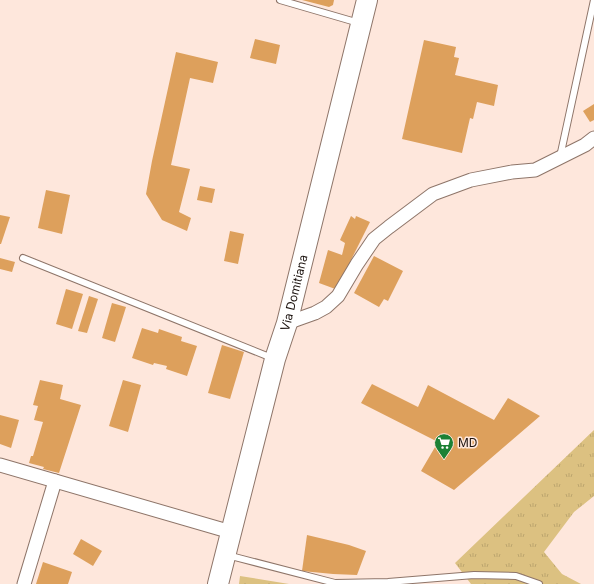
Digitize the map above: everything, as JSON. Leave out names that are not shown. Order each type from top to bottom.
[{"type":"main road","name":"Via Domitiana","points":[[218,584],[275,359],[287,323],[367,0]]},
{"type":"street","points":[[287,323],[315,313],[326,307],[338,296],[374,239],[433,194],[471,180],[512,172],[535,170],[585,145],[594,138]]},
{"type":"street","points":[[0,465],[232,532]]},
{"type":"street","points":[[24,584],[54,480]]},
{"type":"lane","points":[[280,0],[361,23]]},
{"type":"lane","points":[[560,157],[594,0]]},
{"type":"lane","points":[[23,258],[275,359]]},
{"type":"lane","points":[[226,555],[335,583],[388,582],[474,575],[516,576],[539,584]]},
{"type":"green space","points":[[594,430],[594,496],[574,512],[544,552],[562,574],[581,584],[471,584],[455,563]]},
{"type":"green space","points":[[240,576],[289,584],[239,584]]},
{"type":"building","points":[[302,0],[334,0],[333,5],[329,7]]},
{"type":"building","points":[[255,39],[280,45],[276,64],[250,58]]},
{"type":"building","points":[[424,40],[456,47],[454,57],[459,58],[455,75],[498,85],[494,106],[477,102],[473,119],[470,118],[462,153],[402,139]]},
{"type":"building","points":[[176,52],[218,62],[213,83],[190,78],[171,165],[190,169],[179,212],[191,218],[187,231],[162,220],[146,194]]},
{"type":"building","points":[[594,104],[594,120],[590,122],[583,111]]},
{"type":"building","points":[[200,186],[215,189],[212,203],[197,200]]},
{"type":"building","points":[[46,190],[70,195],[62,234],[38,228]]},
{"type":"building","points":[[0,215],[10,217],[1,244],[0,244]]},
{"type":"building","points":[[351,216],[355,219],[356,216],[370,222],[338,290],[319,283],[328,250],[342,255],[345,243],[340,240]]},
{"type":"building","points":[[230,231],[244,234],[238,264],[224,261]]},
{"type":"building","points":[[374,256],[403,271],[388,301],[384,299],[379,307],[354,293]]},
{"type":"building","points":[[0,258],[15,262],[12,272],[0,269]]},
{"type":"building","points":[[66,289],[83,294],[72,329],[56,324]]},
{"type":"building","points":[[89,296],[98,299],[87,333],[78,331]]},
{"type":"building","points":[[112,303],[126,307],[115,342],[102,338]]},
{"type":"building","points":[[142,328],[158,333],[159,329],[182,337],[181,341],[197,346],[187,376],[166,369],[167,366],[154,363],[153,365],[132,358]]},
{"type":"building","points":[[222,345],[244,352],[230,399],[208,393]]},
{"type":"building","points":[[40,380],[63,385],[60,399],[81,405],[59,473],[43,469],[44,467],[29,463],[31,456],[33,456],[43,422],[34,420],[38,406],[33,405]]},
{"type":"building","points":[[123,380],[141,385],[128,432],[109,426]]},
{"type":"building","points":[[372,384],[418,407],[428,385],[494,420],[508,398],[540,416],[454,490],[421,471],[438,442],[361,403]]},
{"type":"building","points":[[0,415],[19,420],[11,448],[0,444]]},
{"type":"building","points":[[307,535],[349,545],[366,551],[357,575],[302,571]]},
{"type":"building","points":[[81,539],[102,551],[93,566],[73,554]]},
{"type":"building","points":[[43,562],[72,572],[68,584],[36,584]]},
{"type":"place","name":"MD","points":[[444,460]]}]
